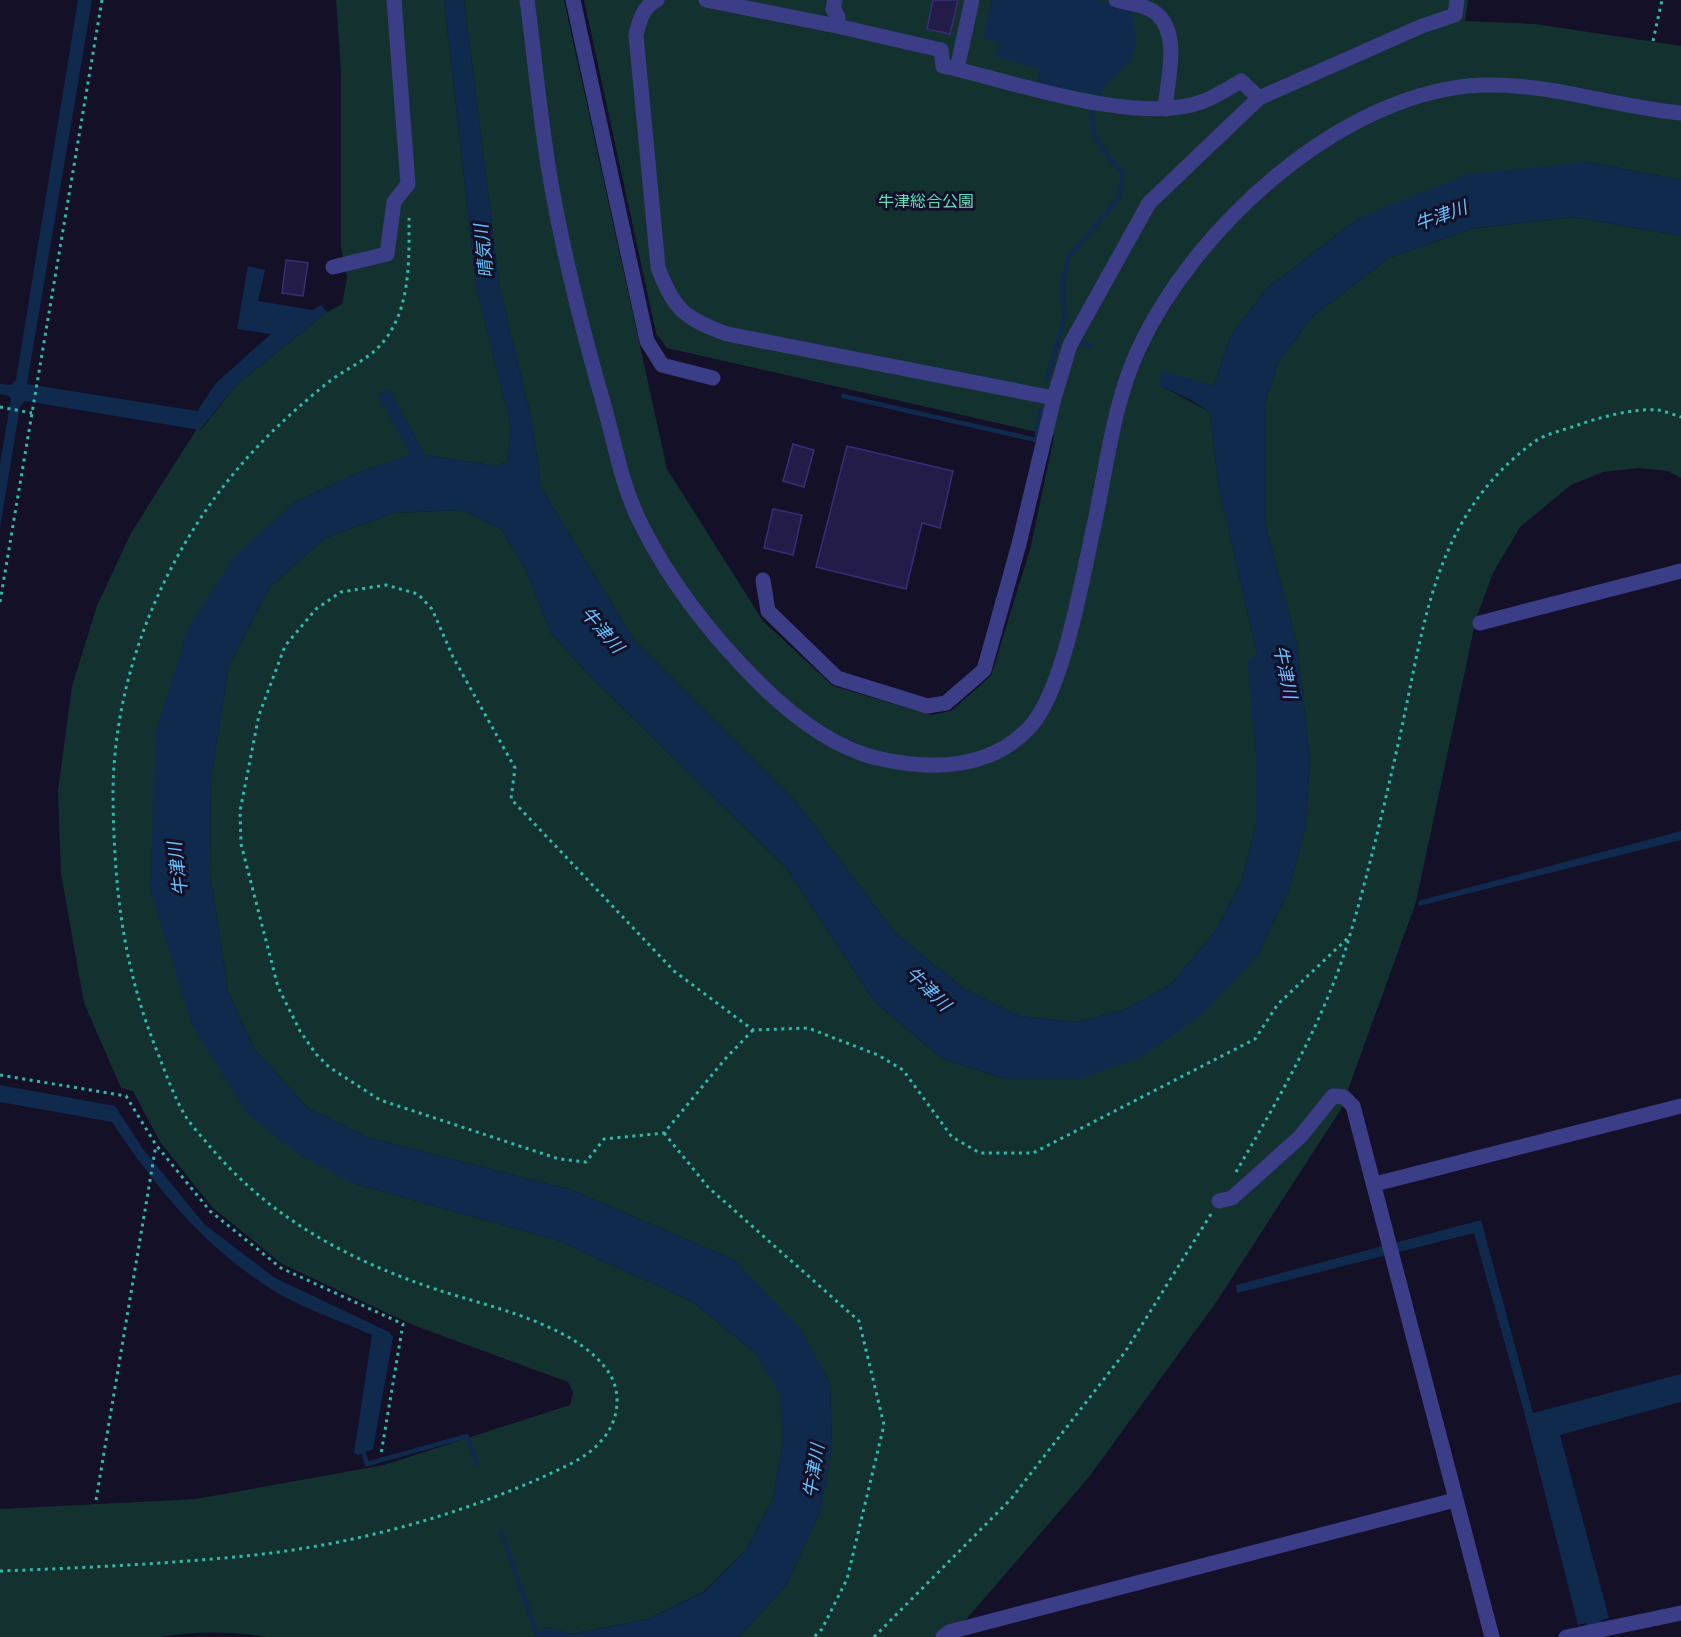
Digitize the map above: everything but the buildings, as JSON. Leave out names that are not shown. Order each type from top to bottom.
[{"type":"street","points":[[333,267],[387,254],[394,202],[408,184],[394,0]]},
{"type":"street","points":[[527,0],[550,176],[574,298],[606,412],[615,458],[639,521],[676,583],[728,651],[781,705],[807,727],[872,758],[924,767],[972,762],[1005,748],[1030,727],[1051,694],[1068,637],[1121,402],[1138,350],[1174,286],[1212,238],[1260,187],[1324,141],[1388,109],[1439,91],[1484,85],[1545,90],[1681,113]]},
{"type":"street","points":[[573,0],[647,342],[662,365],[713,378]]},
{"type":"street","points":[[657,0],[652,2],[641,17],[636,35],[658,267],[667,293],[693,321],[727,334],[1054,398]]},
{"type":"street","points":[[706,0],[837,26],[941,50],[943,66],[1126,109],[1165,109],[1203,101],[1241,81],[1259,98]]},
{"type":"street","points":[[957,69],[972,0]]},
{"type":"street","points":[[1116,0],[1139,5],[1157,14],[1167,28],[1171,44],[1165,109]]},
{"type":"street","points":[[763,580],[768,611],[837,678],[927,706],[946,703],[984,670],[1019,544],[1054,398],[1070,345],[1149,203],[1259,98],[1422,26],[1455,15],[1457,0]]},
{"type":"street","points":[[834,5],[838,17],[837,26]]},
{"type":"street","points":[[1480,623],[1681,571]]},
{"type":"street","points":[[1220,1201],[1232,1198],[1300,1137],[1333,1096],[1344,1097],[1353,1106],[1492,1637]]},
{"type":"street","points":[[1375,1184],[1681,1106]]},
{"type":"street","points":[[943,1637],[949,1632],[1455,1500]]},
{"type":"street","points":[[1566,1637],[1681,1613]]},
{"type":"path","points":[[0,602],[102,0]]},
{"type":"path","points":[[1653,41],[1662,0]]},
{"type":"path","points":[[0,1571],[247,1556],[343,1540],[446,1514],[521,1487],[570,1465],[600,1444],[616,1412],[618,1395],[612,1375],[597,1357],[572,1339],[542,1325],[389,1274],[350,1257],[302,1230],[245,1186],[187,1118],[140,1010],[125,945],[114,869],[113,782],[125,690],[148,621],[178,554],[214,498],[260,444],[330,381],[369,358],[390,334],[401,308],[409,264],[408,184]]},
{"type":"path","points":[[0,407],[32,413]]},
{"type":"path","points":[[874,1637],[1011,1499],[1125,1352],[1220,1201],[1286,1086],[1326,1003],[1350,936],[1398,748],[1419,634],[1437,575],[1463,518],[1493,478],[1535,441],[1601,417],[1658,410],[1681,417]]},
{"type":"path","points":[[753,1030],[726,1058],[664,1133],[604,1139],[586,1162],[559,1159],[380,1100],[329,1067],[316,1054],[300,1031],[278,987],[241,844],[240,811],[259,715],[285,646],[316,609],[341,592],[386,585],[418,594],[432,609],[453,657],[515,768],[511,799],[674,971],[753,1030],[808,1028],[878,1055],[903,1070],[952,1137],[980,1153],[1033,1153],[1254,1039],[1278,1004],[1350,936]]},
{"type":"path","points":[[0,1075],[126,1096],[156,1145],[210,1211],[281,1268],[403,1324],[381,1454]]},
{"type":"path","points":[[664,1133],[708,1187],[859,1321],[884,1425],[847,1579],[822,1629],[813,1637]]},
{"type":"path","points":[[96,1500],[156,1145]]},
{"type":"green space","points":[[336,0],[444,0],[476,285],[511,427],[507,462],[496,466],[425,455],[389,390],[379,394],[411,455],[359,472],[295,502],[188,628],[192,1025],[352,1183],[557,1240],[693,1302],[755,1353],[781,1395],[783,1441],[773,1499],[746,1550],[703,1592],[648,1619],[571,1634],[545,1627],[538,1637],[266,1637],[213,1632],[160,1637],[0,1637],[0,1509],[196,1499],[384,1465],[570,1405],[573,1393],[568,1382],[413,1325],[282,1264],[212,1207],[160,1142],[133,1091],[121,1088],[84,1003],[61,874],[58,791],[72,686],[97,606],[131,533],[198,427],[201,430],[237,384],[327,312],[342,304],[347,277],[341,248],[341,71]]},
{"type":"green space","name":"牛津総合公園","points":[[464,0],[564,0],[667,469],[763,621],[833,686],[931,715],[951,711],[991,676],[1031,546],[1054,436],[667,348],[656,333],[584,0],[1468,0],[1465,21],[1535,24],[1681,46],[1681,180],[1588,162],[1359,218],[1267,288],[1230,337],[1214,386],[1162,372],[1159,385],[1210,412],[1218,484],[1257,654],[1256,825],[1241,883],[1214,933],[1170,985],[1124,1010],[1077,1022],[1019,1016],[963,988],[896,934],[796,802],[635,641],[541,488],[532,421],[500,290]]},
{"type":"green space","points":[[1574,217],[1681,236],[1681,478],[1668,471],[1639,468],[1603,472],[1571,485],[1520,527],[1493,573],[1476,619],[1416,902],[1341,1109],[1217,1301],[1089,1477],[951,1637],[739,1637],[786,1585],[820,1512],[832,1445],[830,1384],[801,1330],[734,1260],[572,1190],[366,1137],[308,1108],[254,1049],[228,991],[210,873],[211,777],[229,665],[270,587],[325,538],[394,513],[463,510],[501,529],[526,570],[551,633],[589,675],[786,868],[874,1001],[942,1059],[1006,1079],[1258,955],[1289,889],[1305,828],[1310,760],[1297,644],[1265,523],[1265,403],[1279,361],[1313,316],[1389,258],[1471,229]]},
{"type":"water","points":[[78,0],[92,0],[27,384],[197,411],[217,382],[271,334],[237,329],[248,266],[265,270],[258,301],[313,310],[321,305],[327,312],[237,384],[200,430],[25,401],[20,406],[0,528],[0,464],[11,399],[9,396],[0,394],[0,384],[11,385],[16,380]]},
{"type":"water","points":[[444,0],[464,0],[500,290],[532,421],[541,488],[635,641],[796,802],[896,934],[963,988],[1019,1016],[1077,1022],[1124,1010],[1170,985],[1214,933],[1241,883],[1256,825],[1256,756],[1247,662],[1257,654],[1218,484],[1210,412],[1189,399],[1158,385],[1162,371],[1214,386],[1230,337],[1267,288],[1359,218],[1468,174],[1588,162],[1681,180],[1681,236],[1574,217],[1471,229],[1389,258],[1313,316],[1279,361],[1265,403],[1265,523],[1297,644],[1310,760],[1305,828],[1289,889],[1258,955],[1205,1012],[1142,1057],[1079,1079],[1006,1079],[942,1059],[874,1001],[786,868],[589,675],[551,633],[526,570],[501,529],[463,510],[394,513],[325,538],[270,587],[229,665],[211,777],[210,873],[228,991],[254,1049],[308,1108],[366,1137],[572,1190],[734,1260],[801,1329],[830,1384],[832,1445],[820,1512],[786,1585],[739,1637],[538,1637],[545,1627],[572,1634],[648,1619],[704,1592],[746,1550],[773,1499],[783,1441],[780,1395],[755,1353],[693,1302],[557,1240],[352,1183],[299,1155],[248,1115],[192,1025],[150,889],[156,731],[188,628],[236,554],[295,502],[359,472],[410,455],[378,395],[389,389],[425,455],[496,466],[507,462],[511,427],[476,285]]},
{"type":"water","points":[[992,0],[1098,0],[1107,4],[1110,0],[1132,11],[1135,40],[1133,54],[1126,66],[1101,95],[1037,84],[1040,69],[996,57],[999,42],[983,38]]},
{"type":"water","points":[[1681,831],[1681,840],[1419,906],[1418,901]]},
{"type":"water","points":[[0,1085],[115,1106],[143,1149],[204,1224],[275,1278],[389,1332],[393,1337],[373,1449],[358,1455],[354,1453],[372,1335],[280,1294],[222,1252],[181,1213],[145,1169],[112,1122],[0,1102]]},
{"type":"water","points":[[1481,1220],[1533,1413],[1681,1374],[1681,1402],[1560,1435],[1609,1618],[1601,1620],[1606,1637],[1590,1637],[1586,1623],[1578,1625],[1525,1415],[1474,1233],[1237,1293],[1236,1285]]},
{"type":"waterway","points":[[1047,379],[1065,317],[1062,287],[1068,258],[1119,198],[1123,173],[1103,151],[1095,135],[1093,106]]},
{"type":"waterway","points":[[1075,340],[1091,346]]},
{"type":"waterway","points":[[843,396],[1036,440],[1041,410]]},
{"type":"waterway","points":[[362,1448],[367,1464],[467,1436],[477,1464]]},
{"type":"waterway","points":[[501,1532],[538,1637]]},
{"type":"water label","name":"牛津川","points":[[1441,216]]},
{"type":"water label","name":"晴気川","points":[[484,251]]},
{"type":"water label","name":"牛津川","points":[[602,630]]},
{"type":"water label","name":"牛津川","points":[[1285,672]]},
{"type":"water label","name":"牛津川","points":[[178,869]]},
{"type":"water label","name":"牛津川","points":[[928,989]]},
{"type":"water label","name":"牛津川","points":[[814,1471]]}]
